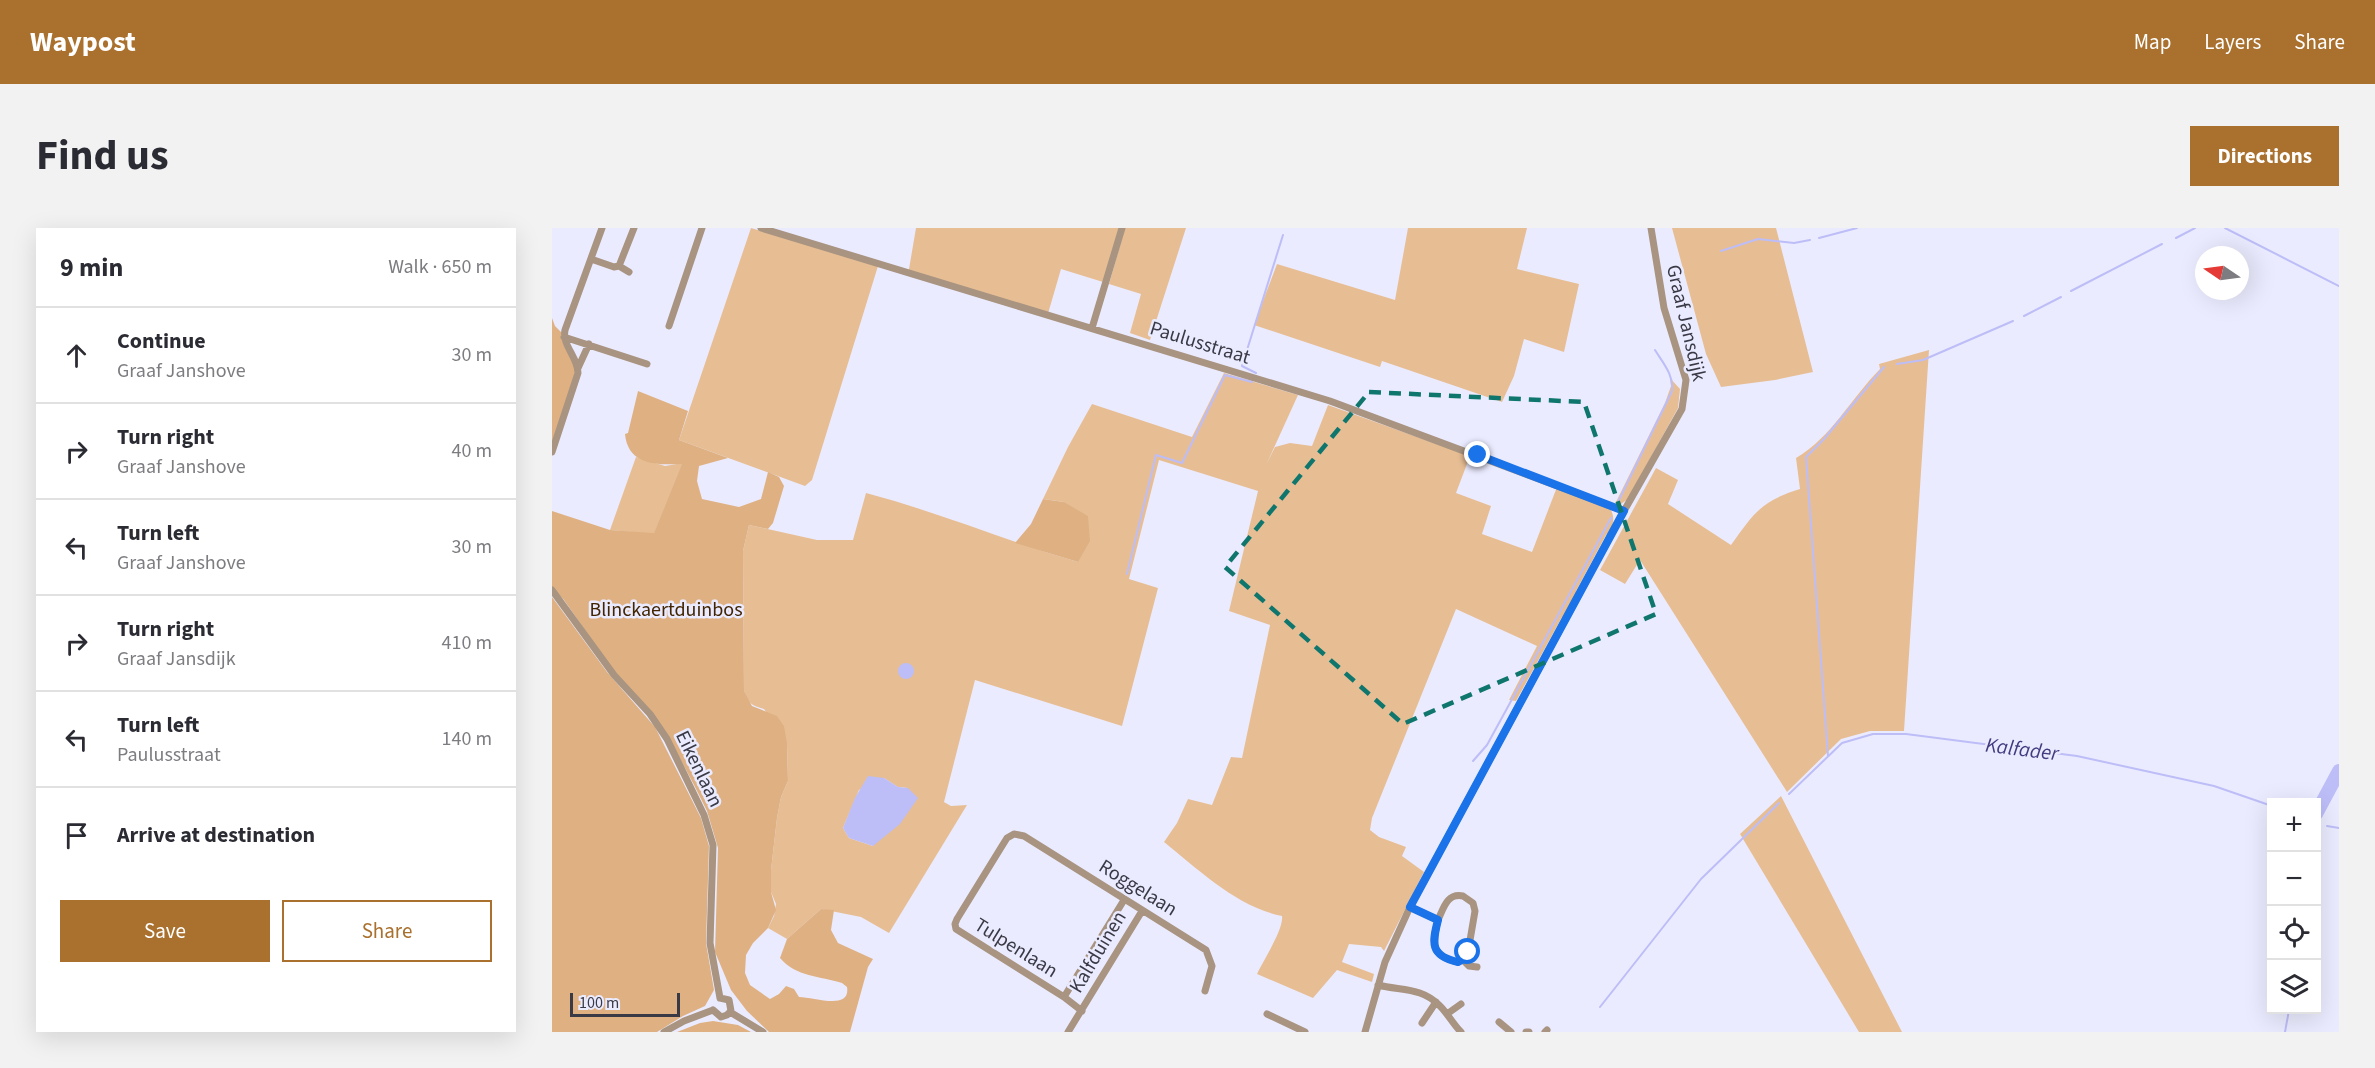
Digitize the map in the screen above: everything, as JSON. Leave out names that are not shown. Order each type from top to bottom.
[{"type":"street","points":[[578,368],[564,337],[565,330],[602,228]]},
{"type":"street","points":[[619,266],[634,228]]},
{"type":"street","points":[[669,326],[702,228]]},
{"type":"street","name":"Paulusstraat","points":[[761,228],[1330,401],[1624,511]]},
{"type":"street","points":[[1092,328],[1122,228]]},
{"type":"street","name":"Graaf Jansdijk","points":[[1365,1032],[1390,948],[1410,907],[1624,511],[1682,409],[1686,380],[1664,308],[1651,228]]},
{"type":"street","points":[[591,259],[614,267],[619,266],[629,272]]},
{"type":"street","points":[[564,337],[647,364]]},
{"type":"street","points":[[552,452],[578,368],[589,344]]},
{"type":"street","name":"Eikenlaan","points":[[552,590],[614,675],[650,714],[667,739],[704,815],[713,845],[710,943],[720,998]]},
{"type":"street","name":"Roggelaan","points":[[1014,834],[1024,836],[1206,950],[1212,966],[1205,991]]},
{"type":"street","name":"Tulpenlaan","points":[[1014,834],[1007,838],[990,864],[957,919],[956,929],[1064,997]]},
{"type":"street","points":[[1452,896],[1463,896],[1473,903],[1475,911],[1468,952],[1458,962],[1441,957],[1436,951],[1435,933],[1438,920],[1447,900],[1452,896]]},
{"type":"street","name":"Kalfduinen","points":[[1082,1011],[1064,997],[1124,900]]},
{"type":"street","points":[[1410,907],[1438,920]]},
{"type":"street","name":"Kalfduinen","points":[[1068,1032],[1142,911]]},
{"type":"street","points":[[1462,959],[1469,966],[1477,967]]},
{"type":"street","points":[[1378,986],[1394,990],[1418,991],[1436,1002],[1461,1032]]},
{"type":"street","points":[[720,998],[729,1000],[732,1007],[730,1012],[721,1017],[713,1010],[715,1001],[720,998]]},
{"type":"street","points":[[1422,1023],[1436,1002]]},
{"type":"street","points":[[1447,1014],[1461,1004]]},
{"type":"street","points":[[664,1032],[684,1021],[713,1010]]},
{"type":"street","points":[[730,1012],[763,1032]]},
{"type":"street","points":[[1267,1014],[1305,1032]]},
{"type":"street","points":[[1499,1022],[1511,1032]]},
{"type":"highlighted area","points":[[1369,392],[1584,402],[1656,614],[1403,724],[1225,567]]},
{"type":"shaded area","points":[[751,228],[878,266],[812,480],[805,486],[679,440]]},
{"type":"shaded area","points":[[916,228],[1119,228],[1103,282],[1061,269],[1047,317],[908,275]]},
{"type":"shaded area","points":[[1125,228],[1186,228],[1150,340],[1130,333],[1141,294],[1109,284]]},
{"type":"shaded area","points":[[1408,228],[1527,228],[1517,269],[1579,284],[1564,352],[1524,339],[1514,376],[1502,402],[1382,361],[1380,367],[1254,325],[1277,264],[1395,300]]},
{"type":"shaded area","points":[[1672,228],[1776,228],[1813,372],[1721,387],[1706,354]]},
{"type":"shaded area","points":[[1929,350],[1904,731],[1870,731],[1841,739],[1787,792],[1640,560],[1625,584],[1600,570],[1656,468],[1678,480],[1668,504],[1731,545],[1753,516],[1767,504],[1800,489],[1796,458],[1809,450],[1831,428],[1880,369],[1879,364]]},
{"type":"shaded area","points":[[1224,373],[1298,395],[1267,463],[1275,447],[1290,443],[1312,446],[1328,405],[1470,456],[1456,493],[1491,506],[1482,534],[1532,552],[1557,487],[1610,508],[1613,514],[1613,524],[1609,533],[1516,701],[1509,700],[1537,646],[1456,609],[1372,818],[1370,830],[1379,837],[1406,847],[1402,856],[1424,872],[1384,951],[1381,947],[1349,944],[1342,962],[1374,974],[1372,982],[1337,970],[1313,998],[1257,974],[1277,937],[1282,916],[1250,905],[1234,896],[1164,842],[1177,823],[1188,799],[1212,805],[1231,757],[1242,758],[1270,625],[1229,611],[1258,491],[1159,460],[1129,579],[1158,588],[1122,726],[975,680],[944,802],[951,806],[967,805],[889,933],[861,917],[821,909],[787,939],[768,928],[774,916],[776,904],[771,892],[771,870],[781,797],[788,781],[787,743],[764,709],[751,703],[744,691],[743,551],[749,525],[817,540],[853,540],[866,493],[1078,562],[1064,502],[1043,499],[1092,404],[1192,437]],"holes":[[[884,778],[898,787],[908,788],[873,846],[849,838],[843,828],[859,790]]]},
{"type":"shaded area","points":[[1670,378],[1680,389],[1678,408],[1628,499],[1621,504],[1615,504],[1665,403],[1671,386]]},
{"type":"shaded area","points":[[636,457],[665,466],[683,463],[654,534],[610,530]]},
{"type":"shaded area","points":[[1781,796],[1902,1032],[1859,1032],[1740,834]]},
{"type":"green space","points":[[552,318],[555,326],[562,333],[576,369],[552,449]]},
{"type":"green space","name":"Blinckaertduinbos","points":[[638,391],[688,411],[679,440],[728,458],[699,466],[697,481],[702,499],[739,507],[761,499],[768,472],[779,477],[784,486],[773,523],[768,529],[749,525],[743,551],[744,691],[752,706],[777,716],[784,726],[788,781],[781,797],[771,870],[771,892],[776,910],[768,928],[753,943],[746,955],[745,973],[750,985],[770,999],[786,986],[794,989],[799,997],[830,1001],[843,999],[847,994],[847,987],[842,983],[793,969],[780,958],[787,939],[821,909],[834,910],[831,930],[838,943],[873,959],[868,967],[850,1032],[769,1032],[747,1011],[731,990],[715,952],[718,848],[707,811],[667,734],[615,673],[564,600],[552,587],[552,511],[610,530],[654,533],[682,464],[646,461],[638,458],[627,445],[625,434],[628,433]]},
{"type":"green space","points":[[1043,499],[1064,502],[1088,516],[1090,541],[1078,562],[1015,543],[1031,524]]},
{"type":"green space","name":"Blinckaertduinbos","points":[[552,597],[607,672],[655,727],[701,818],[709,846],[706,943],[714,990],[705,1006],[657,1032],[552,1032]]},
{"type":"green space","points":[[713,1021],[738,1025],[751,1032],[677,1032],[700,1023]]},
{"type":"water","points":[[903,663],[909,663],[914,671],[912,677],[903,679],[898,674],[898,668]]},
{"type":"water","points":[[868,776],[884,778],[898,787],[908,788],[918,798],[900,824],[873,846],[849,838],[843,828],[855,798]]},
{"type":"waterway","points":[[1819,238],[1857,228]]},
{"type":"waterway","points":[[2176,238],[2195,228]]},
{"type":"waterway","points":[[2225,228],[2339,286]]},
{"type":"waterway","points":[[1256,373],[1242,366],[1283,235]]},
{"type":"waterway","points":[[1721,251],[1758,239],[1794,243],[1810,240]]},
{"type":"waterway","points":[[2071,291],[2162,244]]},
{"type":"waterway","points":[[2024,316],[2061,297]]},
{"type":"waterway","points":[[1897,364],[1923,360],[2013,321]]},
{"type":"waterway","points":[[1619,500],[1672,391],[1670,374],[1655,350]]},
{"type":"waterway","points":[[1828,756],[1806,457],[1824,439],[1884,367]]},
{"type":"waterway","points":[[1127,574],[1156,455],[1182,463],[1225,375],[1252,382]]},
{"type":"waterway","points":[[1473,761],[1487,745],[1611,518]]},
{"type":"waterway","name":"Kalfader","points":[[1789,794],[1842,743],[1873,734],[1906,734],[2077,756],[2214,786],[2267,804]]},
{"type":"waterway","points":[[2321,805],[2339,771]]},
{"type":"waterway","name":"Kalfader","points":[[1600,1007],[1701,879],[1779,803]]},
{"type":"waterway","points":[[2327,826],[2339,828]]},
{"type":"waterway","points":[[2285,1032],[2288,1014]]},
{"type":"route","points":[[1468,952],[1465,958],[1458,962],[1441,957],[1434,944],[1438,920],[1410,907],[1624,511],[1478,455]]}]
